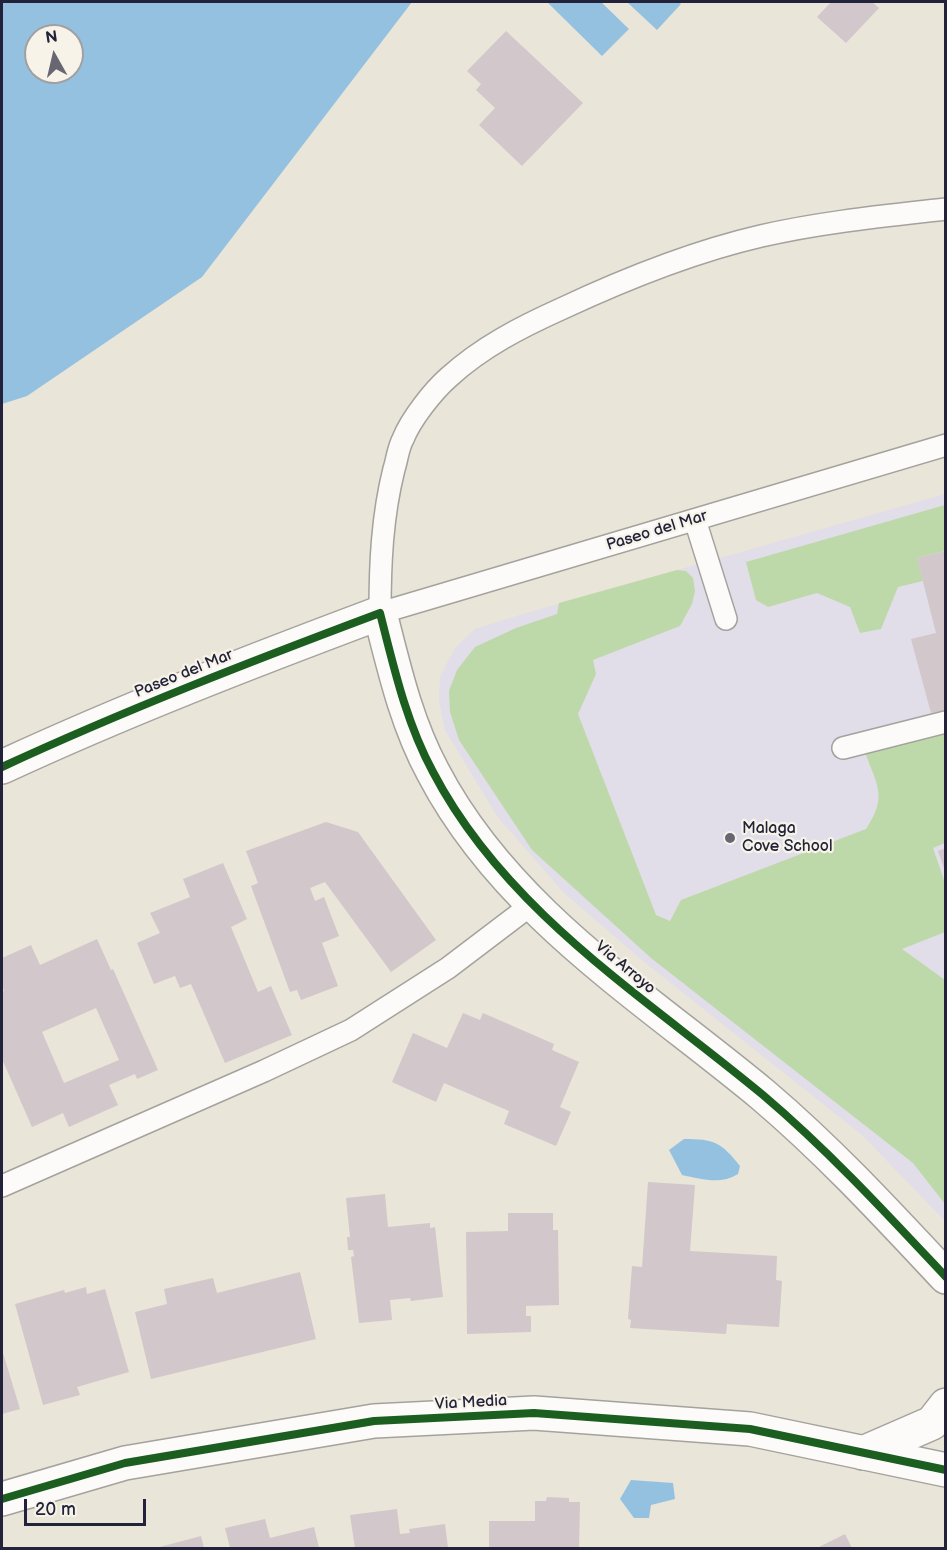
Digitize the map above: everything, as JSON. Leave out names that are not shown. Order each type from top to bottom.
[{"type":"street","name":"Paseo del Mar","points":[[2,767],[80,731],[199,682],[380,614]]},
{"type":"street","name":"Via Arroyo","points":[[380,614],[404,707],[433,772],[471,833],[531,905],[617,980],[764,1096],[861,1185],[945,1277]]},
{"type":"street","points":[[863,1453],[932,1423],[945,1405]]},
{"type":"street","name":"Via Media","points":[[2,1498],[125,1463],[374,1421],[534,1413],[750,1429],[945,1470]]},
{"type":"lane","points":[[380,614],[380,552],[388,495],[402,439],[425,404],[448,377],[490,346],[530,323],[610,286],[692,257],[749,240],[834,222],[945,209]]},
{"type":"lane","name":"Paseo del Mar","points":[[380,614],[945,445]]},
{"type":"lane","points":[[695,519],[726,619]]},
{"type":"lane","points":[[843,748],[945,722]]},
{"type":"lane","points":[[2,1186],[264,1071],[351,1030],[448,968],[531,905]]},
{"type":"shaded area","name":"Malaga Cove School","points":[[945,494],[945,1221],[862,1135],[643,961],[564,893],[497,816],[445,730],[439,701],[440,677],[455,648],[475,629]]},
{"type":"green space","points":[[945,505],[945,551],[917,558],[923,581],[898,587],[881,629],[860,633],[850,607],[817,593],[768,607],[756,600],[746,562]]},
{"type":"green space","points":[[677,570],[686,571],[693,578],[695,591],[692,604],[680,626],[593,660],[596,674],[578,714],[656,915],[670,921],[681,900],[866,829],[873,818],[879,799],[865,752],[945,730],[945,843],[933,848],[945,883],[945,932],[902,949],[945,980],[945,1204],[913,1163],[651,958],[532,850],[459,740],[450,712],[449,691],[457,670],[475,647],[516,628],[557,614],[559,603]]},
{"type":"water","points":[[2,2],[412,2],[202,277],[27,396],[2,404]]},
{"type":"water","points":[[547,2],[601,2],[629,29],[602,56]]},
{"type":"water","points":[[627,2],[678,2],[681,4],[657,30]]},
{"type":"water","points":[[684,1139],[710,1141],[722,1147],[740,1166],[738,1174],[718,1180],[682,1175],[669,1150]]},
{"type":"water","points":[[631,1480],[673,1483],[675,1499],[651,1505],[649,1518],[634,1518],[620,1499]]},
{"type":"building","points":[[831,2],[872,2],[879,8],[846,43],[817,17]]},
{"type":"building","points":[[506,31],[583,103],[522,166],[479,125],[495,108],[476,90],[481,84],[467,71]]},
{"type":"building","points":[[946,551],[946,710],[931,713],[911,639],[936,633],[917,558]]},
{"type":"building","points":[[326,822],[358,832],[436,940],[391,972],[325,882],[310,888],[315,901],[324,897],[339,936],[322,943],[338,986],[301,1000],[297,990],[290,992],[251,886],[258,883],[246,851]]},
{"type":"building","points":[[946,848],[946,871],[945,871],[938,851]]},
{"type":"building","points":[[223,863],[247,919],[231,927],[258,992],[271,986],[292,1035],[225,1063],[191,984],[180,988],[175,976],[154,984],[137,943],[160,933],[150,913],[190,897],[183,879]]},
{"type":"building","points":[[97,939],[111,970],[113,969],[158,1070],[137,1079],[135,1074],[109,1085],[118,1105],[69,1127],[63,1113],[32,1127],[2,1059],[2,992],[4,991],[2,958],[31,945],[40,965]],"holes":[[[96,1008],[119,1060],[64,1083],[42,1032]]]},
{"type":"building","points":[[463,1013],[480,1020],[483,1013],[554,1044],[552,1050],[579,1062],[560,1107],[571,1112],[556,1146],[504,1124],[509,1111],[444,1083],[436,1102],[392,1082],[413,1033],[447,1048]]},
{"type":"building","points":[[648,1182],[695,1185],[690,1251],[777,1256],[776,1280],[782,1281],[779,1327],[727,1324],[726,1334],[630,1328],[631,1320],[628,1319],[632,1266],[642,1267]]},
{"type":"building","points":[[385,1194],[388,1227],[430,1223],[430,1228],[435,1227],[443,1297],[411,1301],[410,1298],[390,1300],[392,1320],[359,1323],[351,1257],[354,1256],[353,1250],[348,1250],[347,1237],[350,1237],[346,1198]]},
{"type":"building","points":[[508,1213],[553,1213],[553,1230],[558,1230],[559,1305],[526,1306],[526,1316],[531,1316],[531,1332],[467,1334],[466,1232],[508,1231]]},
{"type":"building","points":[[300,1272],[316,1339],[151,1379],[135,1312],[167,1304],[164,1289],[213,1278],[217,1293]]},
{"type":"building","points":[[86,1287],[87,1294],[105,1289],[129,1372],[77,1387],[80,1395],[43,1405],[15,1304],[64,1290],[65,1293]]},
{"type":"building","points":[[2,1354],[20,1409],[2,1414]]},
{"type":"building","points":[[547,1497],[569,1498],[569,1502],[580,1502],[579,1548],[489,1548],[489,1521],[535,1521],[535,1501],[546,1501]]},
{"type":"building","points":[[397,1509],[400,1534],[410,1533],[409,1529],[445,1524],[448,1548],[355,1548],[350,1515]]},
{"type":"building","points":[[265,1519],[270,1538],[314,1527],[319,1548],[230,1548],[225,1528]]},
{"type":"building","points":[[845,1534],[852,1548],[817,1548]]},
{"type":"building","points":[[201,1536],[204,1548],[156,1548]]},
{"type":"cycle path","points":[[2,767],[189,687],[380,613],[415,734],[433,772],[463,822],[499,868],[538,910],[581,949],[787,1116],[857,1183],[946,1277]]},
{"type":"cycle path","points":[[2,1499],[125,1463],[374,1421],[534,1413],[750,1429],[946,1470]]},
{"type":"place","name":"Malaga Cove School","points":[[730,838]]}]
